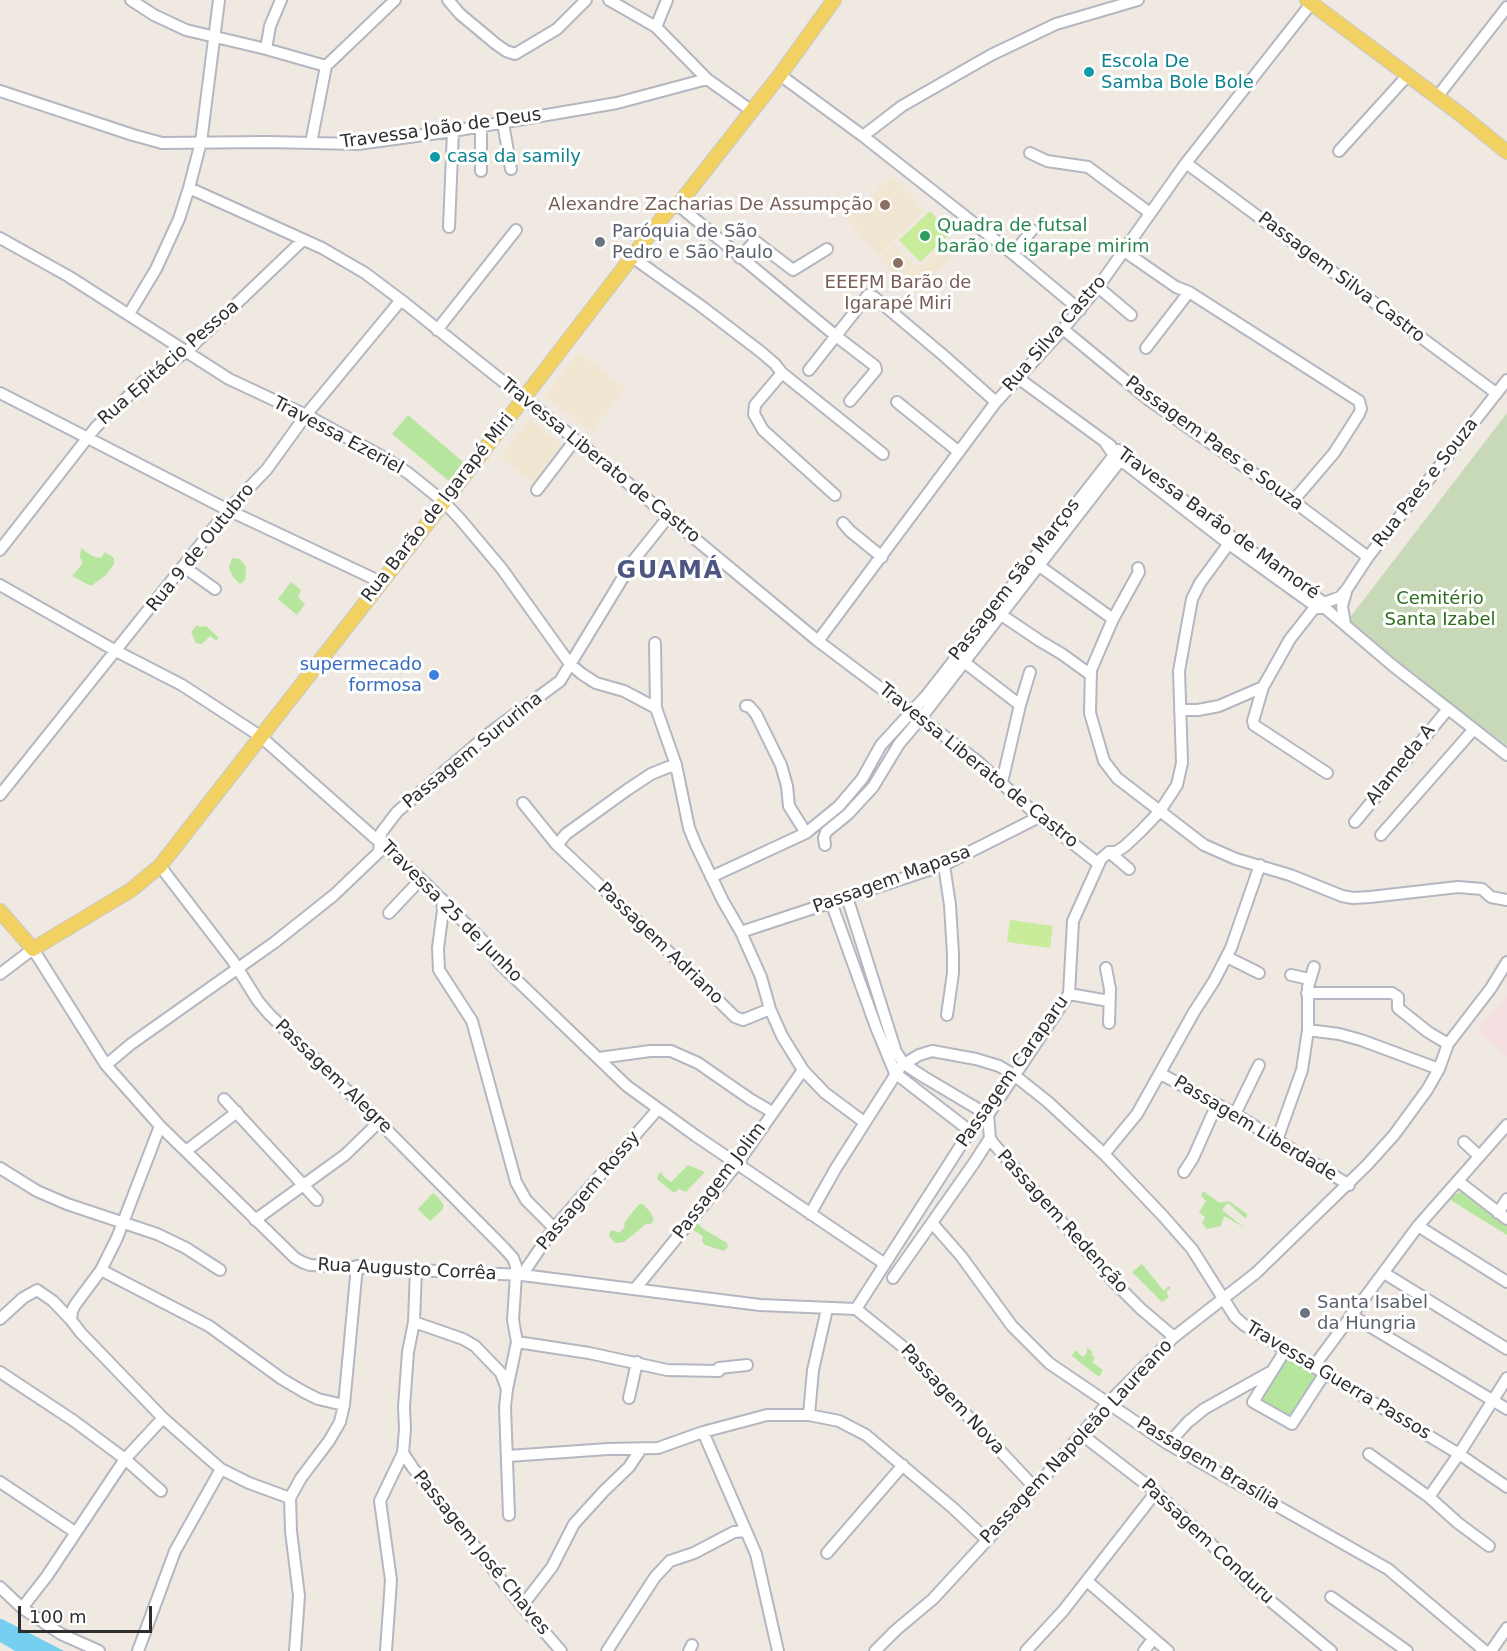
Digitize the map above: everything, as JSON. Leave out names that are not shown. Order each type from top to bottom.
[{"type":"main road","name":"Rua Barão de Igarapé Miri","points":[[33,949],[123,895],[160,866],[670,208],[678,205],[752,111],[834,0]]},
{"type":"main road","points":[[1311,1],[1507,152]]},
{"type":"main road","name":"Rua Augusto Corrêa","points":[[0,911],[33,949]]},
{"type":"street","points":[[131,0],[175,25],[214,38],[266,49],[326,66]]},
{"type":"street","points":[[129,314],[156,269],[179,219],[189,188],[201,142],[219,0]]},
{"type":"street","points":[[266,49],[270,26],[281,0]]},
{"type":"street","points":[[311,143],[326,66],[395,0]]},
{"type":"street","points":[[448,0],[460,14],[496,44],[515,54],[557,29],[586,0]]},
{"type":"street","points":[[609,0],[656,27],[707,79],[752,111]]},
{"type":"street","points":[[656,27],[667,0]]},
{"type":"street","points":[[863,136],[902,106],[991,56],[1056,24],[1138,0]]},
{"type":"street","name":"Rua Silva Castro","points":[[818,641],[996,402],[1098,287],[1186,163],[1311,1]]},
{"type":"street","points":[[1437,97],[1507,7]]},
{"type":"street","points":[[780,75],[863,136],[1080,310]]},
{"type":"street","points":[[1340,151],[1408,75]]},
{"type":"street","name":"Travessa João de Deus","points":[[0,91],[162,143],[358,144],[453,131],[617,103],[707,79]]},
{"type":"street","points":[[503,123],[511,169]]},
{"type":"street","points":[[481,126],[481,171]]},
{"type":"street","points":[[449,227],[453,131]]},
{"type":"street","points":[[1030,153],[1047,162],[1088,167],[1150,213]]},
{"type":"street","name":"Passagem Silva Castro","points":[[1186,163],[1496,393]]},
{"type":"street","name":"Travessa Liberato de Castro","points":[[189,188],[347,262],[401,300],[669,516],[818,641],[1002,782],[1039,817],[1099,864]]},
{"type":"street","points":[[678,205],[876,368],[850,401]]},
{"type":"street","points":[[437,330],[516,230]]},
{"type":"street","points":[[1013,254],[1032,230]]},
{"type":"street","name":"Travessa Ezeriel","points":[[0,238],[68,276],[238,384],[306,415],[390,461],[444,502],[502,569],[570,664],[596,683],[624,691],[656,708]]},
{"type":"street","name":"Rua Epitácio Pessoa","points":[[0,550],[102,421],[146,379],[186,352],[303,240]]},
{"type":"street","points":[[740,258],[755,241],[793,270],[827,249]]},
{"type":"street","points":[[1124,251],[1176,287],[1189,292],[1359,401],[1360,409],[1334,453],[1293,501]]},
{"type":"street","points":[[632,257],[701,306],[775,364],[883,454]]},
{"type":"street","points":[[1098,287],[1131,315]]},
{"type":"street","points":[[1146,348],[1189,292]]},
{"type":"street","points":[[809,370],[868,295],[943,355],[996,402]]},
{"type":"street","name":"Rua 9 de Outubro","points":[[0,795],[228,510],[267,469],[306,415],[401,300]]},
{"type":"street","name":"Passagem Paes e Souza","points":[[1063,329],[1149,400],[1293,501],[1368,557]]},
{"type":"street","points":[[782,372],[755,405],[753,414],[763,430],[835,495]]},
{"type":"street","name":"Travessa Barão de Mamoré","points":[[1018,378],[1231,541],[1321,605],[1392,665],[1507,754]]},
{"type":"street","name":"Rua Paes e Souza","points":[[1321,605],[1340,597],[1347,589],[1368,557],[1507,380]]},
{"type":"street","points":[[0,393],[228,510],[381,582]]},
{"type":"street","points":[[897,402],[959,452]]},
{"type":"street","points":[[537,490],[575,440]]},
{"type":"street","name":"Passagem São Marços","points":[[917,715],[964,662],[1119,455]]},
{"type":"street","name":"Passagem São Marços","points":[[917,715],[1119,455]]},
{"type":"street","name":"Passagem Sururina","points":[[106,1065],[177,1011],[239,969],[334,895],[379,852],[381,833],[397,812],[487,735],[560,681],[633,561],[669,516]]},
{"type":"street","points":[[843,523],[882,556]]},
{"type":"street","name":"Passagem Caraparu","points":[[856,1309],[970,1131],[988,1115],[1069,994],[1073,921],[1104,855],[1116,852],[1125,846],[1160,811],[1177,785],[1182,770],[1179,671],[1192,599],[1200,583],[1231,541]]},
{"type":"street","points":[[1038,565],[1113,619]]},
{"type":"street","points":[[184,567],[215,589]]},
{"type":"street","points":[[1138,568],[1139,572],[1113,619],[1091,670],[1090,713],[1104,761],[1117,778],[1204,845],[1221,854],[1353,898],[1458,887],[1482,889],[1491,897],[1507,900]]},
{"type":"street","name":"Travessa 25 de Junho","points":[[0,585],[116,651],[182,685],[260,736],[380,841],[442,899],[493,951],[500,964],[627,1086],[885,1264]]},
{"type":"street","name":"Rua Paes e Souza","points":[[1345,624],[1342,606],[1347,589]]},
{"type":"street","points":[[1321,605],[1290,639],[1263,687],[1253,721],[1254,725],[1327,773]]},
{"type":"street","points":[[1000,614],[1091,675]]},
{"type":"street","points":[[655,643],[656,708],[676,764],[689,828],[711,877],[741,932],[782,1036],[803,1070],[825,1094],[864,1122]]},
{"type":"street","points":[[964,662],[1020,705]]},
{"type":"street","points":[[1002,782],[1030,672]]},
{"type":"street","points":[[1180,710],[1198,710],[1219,706],[1263,687]]},
{"type":"street","points":[[746,706],[749,706],[756,714],[781,765],[787,786],[789,806],[806,833]]},
{"type":"street","name":"Alameda A","points":[[1355,822],[1448,709]]},
{"type":"street","points":[[711,877],[806,833],[839,806],[862,779],[881,745],[917,715]]},
{"type":"street","points":[[825,845],[826,832],[848,814],[873,787],[917,715]]},
{"type":"street","name":"Alameda A","points":[[1382,835],[1474,729]]},
{"type":"street","points":[[557,845],[566,834],[627,790],[651,774],[676,764]]},
{"type":"street","name":"Passagem Adriano","points":[[523,803],[557,845],[735,1017],[743,1020],[770,1009]]},
{"type":"street","name":"Passagem Mapasa","points":[[741,932],[944,865],[1039,817]]},
{"type":"street","points":[[1109,852],[1129,870]]},
{"type":"street","points":[[944,865],[950,905],[953,954],[953,973],[946,1015]]},
{"type":"street","name":"Passagem Alegre","points":[[160,866],[239,969],[258,1001],[269,1014],[510,1254],[519,1275]]},
{"type":"street","points":[[1104,1154],[1137,1114],[1227,957],[1260,866]]},
{"type":"street","points":[[389,913],[421,879]]},
{"type":"street","points":[[442,899],[443,910],[438,948],[439,970],[472,1021],[516,1182],[526,1200],[554,1228]]},
{"type":"street","points":[[839,900],[900,1068],[988,1115]]},
{"type":"street","points":[[839,900],[876,1027],[900,1068],[970,1131]]},
{"type":"street","name":"Rua Barão de Igarapé Miri","points":[[0,974],[33,949]]},
{"type":"street","name":"Rua Augusto Corrêa","points":[[33,949],[106,1065],[160,1126],[255,1220],[302,1262],[310,1265],[519,1275],[760,1305],[856,1309]]},
{"type":"street","points":[[1227,957],[1259,973]]},
{"type":"street","name":"Passagem Napoleão Laureano","points":[[875,1651],[933,1599],[1035,1488],[1108,1403],[1174,1337],[1256,1273],[1349,1185],[1394,1136],[1427,1090],[1439,1069],[1448,1044],[1491,988],[1507,962]]},
{"type":"street","points":[[1106,968],[1110,979],[1109,1023]]},
{"type":"street","points":[[1277,1140],[1302,1070],[1307,1025],[1307,993],[1309,979],[1314,968]]},
{"type":"street","points":[[1291,975],[1309,979]]},
{"type":"street","points":[[1307,993],[1392,993],[1398,997],[1400,1009],[1428,1032],[1448,1044]]},
{"type":"street","points":[[1069,994],[1109,1001]]},
{"type":"street","points":[[1307,1025],[1361,1040],[1439,1069]]},
{"type":"street","points":[[599,1058],[650,1051],[671,1051],[698,1063],[750,1100],[772,1112]]},
{"type":"street","name":"Travessa Guerra Passos","points":[[900,1068],[925,1053],[938,1052],[988,1062],[1014,1075],[1048,1102],[1104,1154],[1192,1249],[1222,1298],[1235,1317],[1244,1325],[1459,1454],[1507,1487]]},
{"type":"street","points":[[1235,1114],[1259,1065]]},
{"type":"street","points":[[810,1214],[864,1122],[900,1068]]},
{"type":"street","name":"Passagem Jolim","points":[[635,1289],[738,1164],[803,1070]]},
{"type":"street","name":"Passagem Liberdade","points":[[1161,1074],[1235,1114],[1349,1185]]},
{"type":"street","points":[[224,1099],[317,1200]]},
{"type":"street","points":[[1184,1172],[1194,1158],[1217,1104]]},
{"type":"street","name":"Passagem Rossy","points":[[509,1515],[507,1389],[517,1342],[512,1308],[519,1275],[554,1228],[658,1109]]},
{"type":"street","points":[[186,1151],[237,1112]]},
{"type":"street","name":"Passagem Redenção","points":[[988,1115],[990,1138],[1114,1282],[1174,1337]]},
{"type":"street","points":[[255,1220],[345,1155],[380,1122]]},
{"type":"street","points":[[1314,1366],[1418,1226],[1507,1125]]},
{"type":"street","points":[[71,1320],[75,1305],[101,1270],[117,1238],[160,1126]]},
{"type":"street","name":"Passagem Caraparu","points":[[892,1278],[990,1138]]},
{"type":"street","points":[[1464,1142],[1479,1156]]},
{"type":"street","points":[[0,1168],[37,1191],[81,1210],[157,1234],[186,1248],[220,1270]]},
{"type":"street","points":[[1458,1181],[1503,1216],[1507,1199]]},
{"type":"street","name":"Passagem Brasília","points":[[932,1223],[951,1244],[1012,1326],[1030,1346],[1068,1378],[1168,1444],[1388,1569],[1485,1651]]},
{"type":"street","points":[[1418,1226],[1507,1282]]},
{"type":"street","points":[[296,1651],[299,1596],[291,1531],[290,1498],[301,1478],[337,1430],[344,1405],[357,1266]]},
{"type":"street","points":[[386,1651],[392,1580],[380,1501],[403,1453],[408,1352],[414,1322],[416,1269]]},
{"type":"street","points":[[101,1270],[208,1326],[304,1392],[318,1399],[344,1405]]},
{"type":"street","points":[[1384,1273],[1507,1349]]},
{"type":"street","points":[[0,1319],[23,1298],[37,1290],[58,1306],[163,1418],[221,1469],[265,1490],[290,1498]]},
{"type":"street","points":[[809,1415],[813,1370],[827,1308]]},
{"type":"street","name":"Passagem Nova","points":[[856,1309],[902,1346],[1035,1488]]},
{"type":"street","points":[[1351,1315],[1507,1409]]},
{"type":"street","points":[[414,1322],[463,1339],[475,1346],[501,1372],[507,1389]]},
{"type":"street","points":[[517,1342],[637,1362],[667,1370],[719,1371],[719,1368],[747,1365]]},
{"type":"street","points":[[1286,1349],[1253,1402],[1292,1424],[1325,1373]]},
{"type":"street","points":[[629,1398],[637,1362]]},
{"type":"street","points":[[0,1372],[74,1421],[125,1459],[161,1491]]},
{"type":"street","points":[[1168,1444],[1188,1422],[1204,1409],[1270,1372]]},
{"type":"street","points":[[1429,1497],[1507,1378]]},
{"type":"street","points":[[508,1456],[658,1448],[703,1432],[766,1415],[809,1415],[837,1420],[866,1435],[953,1508],[987,1540]]},
{"type":"street","points":[[22,1608],[47,1576],[125,1459],[163,1418]]},
{"type":"street","points":[[703,1432],[756,1554],[778,1651]]},
{"type":"street","name":"Passagem Conduru","points":[[1081,1434],[1156,1492],[1250,1584],[1331,1651]]},
{"type":"street","points":[[522,1606],[552,1567],[574,1524],[629,1467],[641,1449]]},
{"type":"street","name":"Passagem José Chaves","points":[[403,1453],[522,1606],[561,1651]]},
{"type":"street","points":[[1369,1454],[1429,1497],[1489,1546]]},
{"type":"street","points":[[827,1553],[903,1466]]},
{"type":"street","points":[[138,1651],[175,1551],[221,1469]]},
{"type":"street","points":[[0,1482],[75,1533]]},
{"type":"street","points":[[1026,1651],[1063,1611],[1156,1492]]},
{"type":"street","points":[[607,1651],[655,1577],[670,1561],[694,1553],[734,1533],[746,1531]]},
{"type":"street","points":[[1087,1581],[1168,1651]]},
{"type":"street","points":[[0,1587],[22,1608],[61,1634],[99,1651]]},
{"type":"street","points":[[1331,1597],[1407,1651]]},
{"type":"street","points":[[1491,1651],[1507,1628]]},
{"type":"street","points":[[1144,1651],[1153,1639]]},
{"type":"shaded area","points":[[891,176],[925,211],[879,255],[846,219]]},
{"type":"shaded area","name":"EEEFM Barão de Igarapé Miri","points":[[947,240],[958,251],[914,294],[879,258],[894,244],[918,268]]},
{"type":"shaded area","points":[[579,352],[625,389],[591,432],[544,396]]},
{"type":"shaded area","points":[[529,419],[566,448],[537,486],[500,457]]},
{"type":"shaded area","points":[[1507,996],[1507,1056],[1477,1031]]},
{"type":"green space","name":"Quadra de futsal barão de igarape mirim","points":[[930,211],[951,233],[920,262],[899,240]]},
{"type":"green space","name":"Cemitério Santa Izabel","points":[[1507,413],[1507,745],[1452,705],[1348,620]]},
{"type":"green space","points":[[408,415],[463,462],[449,481],[392,434]]},
{"type":"green space","points":[[81,548],[95,557],[101,558],[105,552],[114,558],[114,564],[106,575],[91,586],[72,576],[83,563],[80,558]]},
{"type":"green space","points":[[232,558],[240,559],[246,567],[245,580],[240,584],[229,568]]},
{"type":"green space","points":[[291,582],[301,590],[298,597],[305,604],[297,615],[278,599]]},
{"type":"green space","points":[[197,625],[206,626],[218,637],[217,641],[210,636],[202,644],[196,643],[191,632]]},
{"type":"green space","points":[[1010,920],[1053,926],[1050,948],[1007,942]]},
{"type":"green space","points":[[688,1165],[705,1172],[686,1192],[679,1189],[674,1193],[657,1179],[661,1172],[671,1182]]},
{"type":"green space","points":[[1463,1190],[1507,1222],[1507,1235],[1449,1199]]},
{"type":"green space","points":[[1203,1191],[1220,1203],[1229,1201],[1247,1214],[1246,1219],[1228,1203],[1222,1210],[1245,1228],[1224,1216],[1221,1226],[1207,1229],[1202,1223],[1205,1217],[1199,1212],[1206,1201],[1201,1196]]},
{"type":"green space","points":[[433,1193],[444,1206],[430,1221],[418,1209]]},
{"type":"green space","points":[[639,1204],[643,1204],[651,1213],[654,1219],[651,1224],[646,1224],[624,1242],[615,1243],[609,1236],[610,1232],[613,1230],[619,1233]]},
{"type":"green space","points":[[697,1222],[702,1228],[727,1243],[728,1247],[724,1251],[705,1245],[702,1241],[703,1236],[690,1228]]},
{"type":"green space","points":[[1142,1264],[1164,1291],[1169,1286],[1171,1288],[1166,1292],[1169,1297],[1162,1302],[1132,1272]]},
{"type":"green space","points":[[1087,1348],[1093,1352],[1091,1354],[1095,1358],[1092,1362],[1103,1370],[1099,1377],[1072,1356],[1075,1350],[1083,1357],[1087,1353]]},
{"type":"green space","points":[[1287,1353],[1323,1375],[1292,1424],[1257,1402]]},
{"type":"water","points":[[0,1619],[64,1651],[15,1651],[0,1642]]},
{"type":"place","name":"Escola De Samba Bole Bole","points":[[1089,72]]},
{"type":"place","name":"casa da samily","points":[[435,157]]},
{"type":"place","name":"Alexandre Zacharias De Assumpção","points":[[885,205]]},
{"type":"place","name":"Quadra de futsal barão de igarape mirim","points":[[925,236]]},
{"type":"place","name":"Paróquia de São Pedro e São Paulo","points":[[600,242]]},
{"type":"place","name":"EEEFM Barão de Igarapé Miri","points":[[898,263]]},
{"type":"place","name":"supermecado formosa","points":[[434,675]]},
{"type":"place","name":"Santa Isabel da Hungria","points":[[1305,1313]]},
{"type":"district","name":"GUAMÁ","points":[[670,572]]}]
